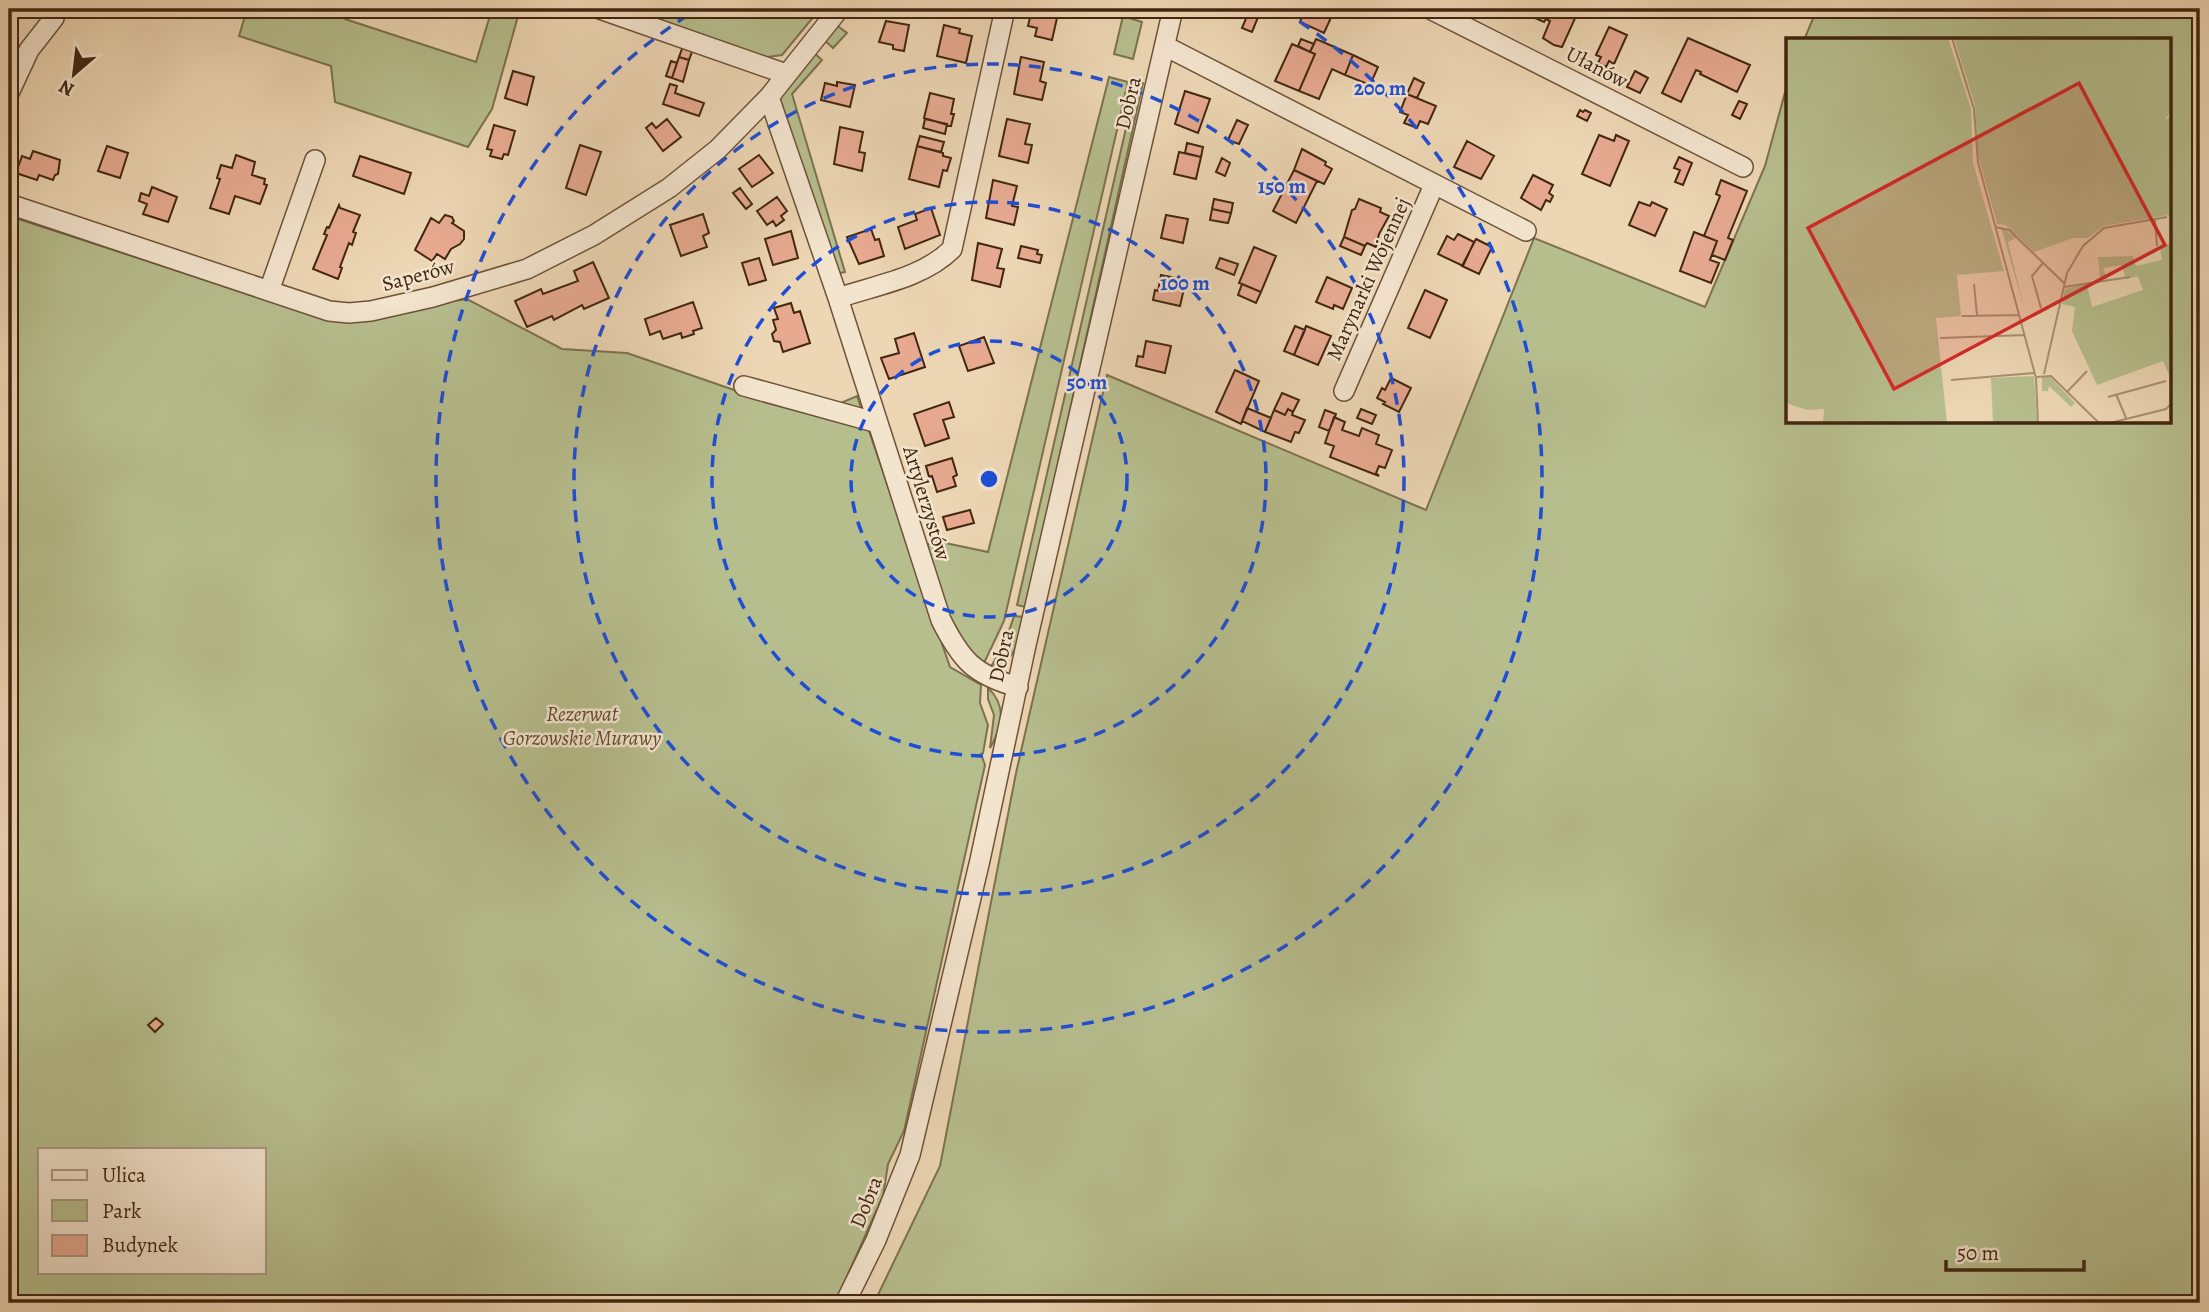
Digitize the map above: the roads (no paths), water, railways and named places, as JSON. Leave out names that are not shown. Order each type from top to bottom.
[{"type":"street","points":[[600,9],[786,74]]},
{"type":"street","name":"Saperów","points":[[9,204],[319,309],[349,313],[371,311],[426,299],[527,268],[594,235],[668,188],[718,149],[769,97],[839,9]]},
{"type":"street","name":"Dobra","points":[[845,1303],[876,1240],[910,1155],[977,873],[1172,9]]},
{"type":"street","name":"Ułanów","points":[[1430,9],[1743,167]]},
{"type":"street","points":[[9,93],[29,50],[54,18]]},
{"type":"street","points":[[838,298],[924,270],[939,263],[952,249],[1003,18]]},
{"type":"street","name":"Marynarki Wojennej","points":[[1165,47],[1526,232]]},
{"type":"street","name":"Artylerzystów","points":[[769,97],[838,298],[941,620],[954,645],[974,669],[1018,687]]},
{"type":"street","points":[[269,292],[315,160]]},
{"type":"street","name":"Marynarki Wojennej","points":[[1344,391],[1434,185]]},
{"type":"street","points":[[744,386],[878,423]]},
{"type":"park label","name":"Rezerwat Gorzowskie Murawy","points":[[582,726]]}]
